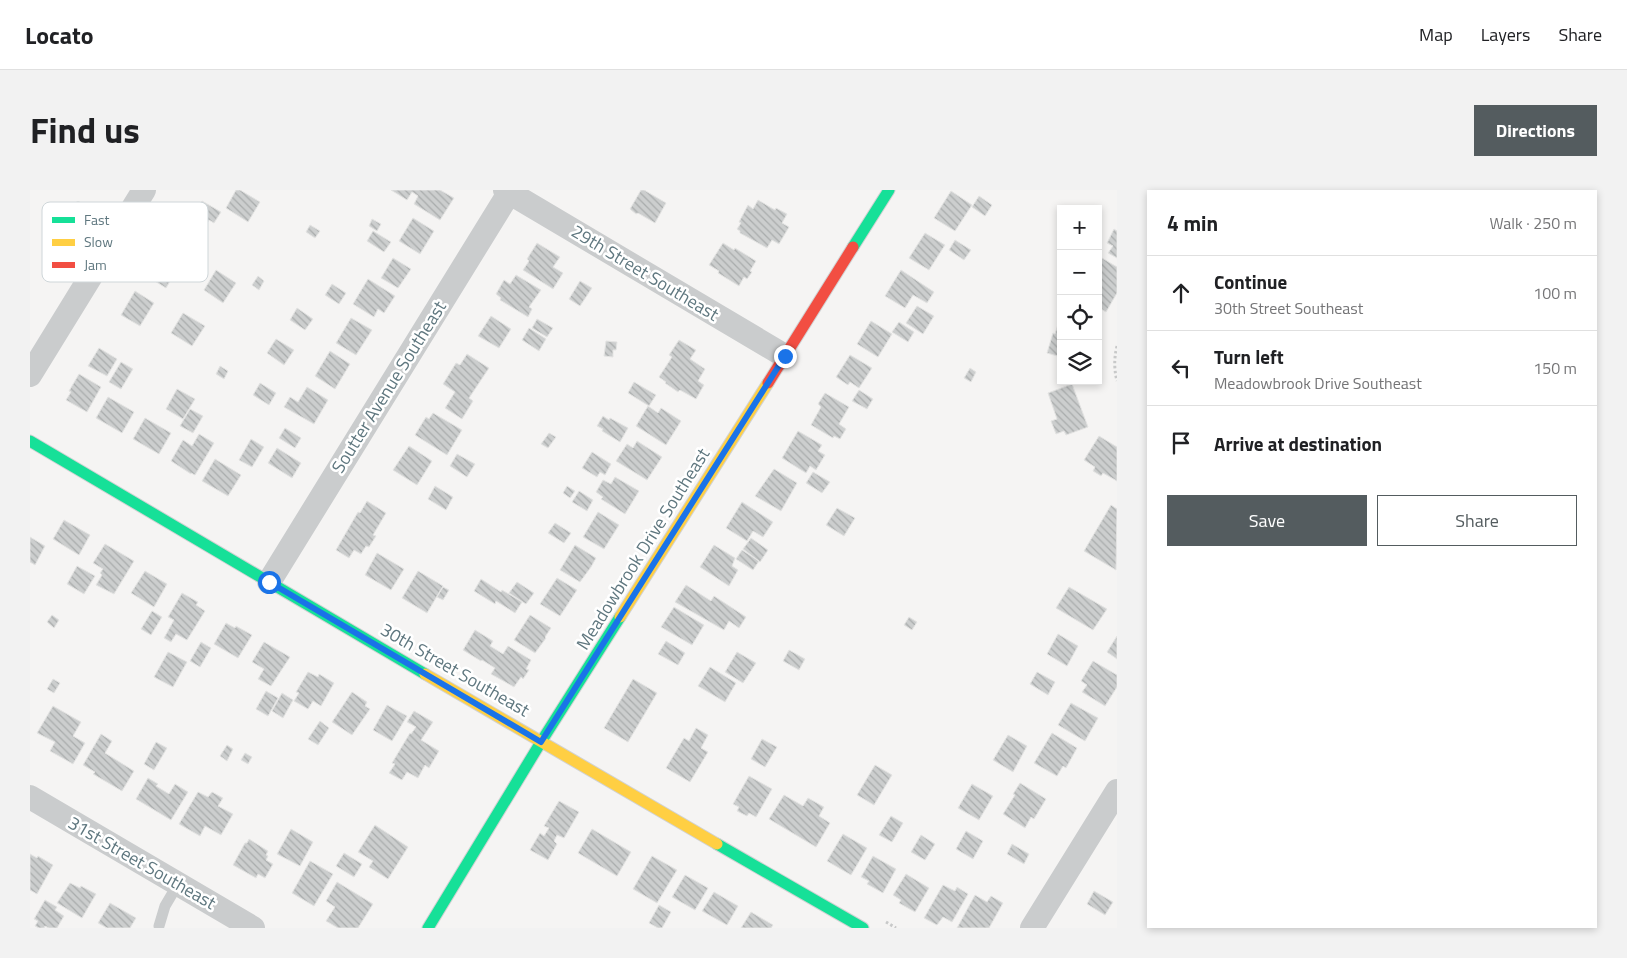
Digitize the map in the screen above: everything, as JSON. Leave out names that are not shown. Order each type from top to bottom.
[{"type":"street","points":[[137,202],[144,190]]},
{"type":"street","name":"Meadowbrook Drive Southeast","points":[[428,928],[541,742],[889,190]]},
{"type":"street","name":"29th Street Southeast","points":[[507,191],[785,356]]},
{"type":"street","name":"Soutter Avenue Southeast","points":[[269,582],[507,191]]},
{"type":"street","points":[[30,375],[87,282]]},
{"type":"street","name":"30th Street Southeast","points":[[30,441],[541,742],[863,928]]},
{"type":"street","points":[[1032,928],[1117,791]]},
{"type":"street","name":"31st Street Southeast","points":[[30,797],[253,928]]},
{"type":"lane","points":[[159,926],[165,906],[178,884]]},
{"type":"path","points":[[1117,346],[1114,359],[1114,371],[1117,381]]},
{"type":"building","points":[[236,190],[240,190],[260,202],[248,222],[226,208]]},
{"type":"building","points":[[391,190],[440,190],[454,198],[440,220],[414,204],[418,196],[412,192],[407,200]]},
{"type":"building","points":[[641,190],[666,203],[655,223],[630,209]]},
{"type":"building","points":[[951,191],[972,205],[955,231],[934,218]]},
{"type":"building","points":[[979,196],[992,205],[985,216],[972,207]]},
{"type":"building","points":[[758,200],[775,210],[776,208],[787,214],[782,223],[789,227],[779,244],[772,240],[767,248],[740,233],[737,229],[748,205],[753,209]]},
{"type":"building","points":[[208,204],[221,212],[214,223],[209,220],[208,222]]},
{"type":"building","points":[[413,218],[434,231],[420,254],[399,241]]},
{"type":"building","points":[[372,219],[381,224],[377,231],[369,226]]},
{"type":"building","points":[[310,225],[320,231],[315,238],[306,232]]},
{"type":"building","points":[[1114,229],[1117,231],[1117,258],[1108,253],[1113,246],[1107,243]]},
{"type":"building","points":[[373,231],[391,242],[384,252],[367,241]]},
{"type":"building","points":[[925,233],[945,245],[929,270],[909,258]]},
{"type":"building","points":[[955,240],[971,250],[964,260],[949,250]]},
{"type":"building","points":[[537,243],[560,257],[553,267],[563,273],[553,289],[523,270],[529,261],[527,259]]},
{"type":"building","points":[[723,243],[756,261],[750,271],[752,272],[747,279],[744,277],[739,286],[709,265]]},
{"type":"building","points":[[393,258],[411,269],[398,288],[381,278]]},
{"type":"building","points":[[1102,258],[1117,267],[1117,293],[1106,312],[1102,310]]},
{"type":"building","points":[[216,270],[236,283],[223,303],[204,290]]},
{"type":"building","points":[[901,270],[934,292],[927,303],[913,295],[905,308],[885,296]]},
{"type":"building","points":[[516,275],[541,290],[529,307],[532,309],[528,317],[500,300],[501,298],[496,294],[504,280],[510,284]]},
{"type":"building","points":[[258,276],[264,281],[259,290],[252,285]]},
{"type":"building","points":[[368,279],[395,296],[384,313],[378,309],[374,317],[353,304]]},
{"type":"building","points":[[580,281],[592,288],[580,306],[569,299]]},
{"type":"building","points":[[156,282],[170,282],[166,288]]},
{"type":"building","points":[[332,284],[346,293],[339,304],[325,295]]},
{"type":"building","points":[[135,291],[154,303],[140,326],[121,315]]},
{"type":"building","points":[[917,306],[934,316],[923,334],[906,323]]},
{"type":"building","points":[[297,308],[313,319],[305,330],[290,320]]},
{"type":"building","points":[[183,313],[205,326],[192,346],[171,333]]},
{"type":"building","points":[[491,316],[511,329],[499,348],[478,336]]},
{"type":"building","points":[[351,318],[372,330],[356,355],[336,343]]},
{"type":"building","points":[[537,319],[553,328],[547,337],[532,328]]},
{"type":"building","points":[[871,321],[892,334],[878,357],[857,344]]},
{"type":"building","points":[[899,322],[914,332],[908,342],[892,332]]},
{"type":"building","points":[[529,328],[546,339],[539,351],[522,340]]},
{"type":"building","points":[[1057,328],[1057,356],[1047,353],[1053,333],[1055,334]]},
{"type":"building","points":[[276,339],[294,350],[284,365],[267,353]]},
{"type":"building","points":[[679,340],[696,350],[690,359],[705,369],[698,381],[704,385],[696,399],[680,390],[678,392],[659,377],[672,357],[669,355]]},
{"type":"building","points":[[606,341],[617,342],[616,350],[613,350],[613,357],[604,356]]},
{"type":"building","points":[[99,348],[117,359],[107,376],[88,366]]},
{"type":"building","points":[[330,351],[350,364],[335,389],[315,376]]},
{"type":"building","points":[[467,354],[489,368],[469,398],[473,401],[462,419],[445,408],[455,392],[443,384],[456,363],[460,365]]},
{"type":"building","points":[[850,355],[872,368],[859,388],[850,382],[848,385],[836,377]]},
{"type":"building","points":[[121,362],[133,369],[121,389],[109,382]]},
{"type":"building","points":[[220,366],[228,371],[224,379],[216,374]]},
{"type":"building","points":[[970,368],[976,372],[971,382],[964,378]]},
{"type":"building","points":[[79,374],[101,387],[87,412],[66,400]]},
{"type":"building","points":[[634,382],[656,395],[649,406],[628,393]]},
{"type":"building","points":[[260,383],[276,393],[269,405],[253,395]]},
{"type":"building","points":[[1072,385],[1088,427],[1066,435],[1064,431],[1056,434],[1051,421],[1057,419],[1048,393]]},
{"type":"building","points":[[307,387],[328,400],[314,424],[284,407],[290,397],[298,402]]},
{"type":"building","points":[[177,389],[195,399],[183,419],[166,409]]},
{"type":"building","points":[[859,390],[873,399],[867,409],[852,401]]},
{"type":"building","points":[[825,393],[849,407],[839,424],[846,429],[840,439],[834,436],[833,438],[811,425],[821,407],[818,404]]},
{"type":"building","points":[[108,397],[134,412],[122,433],[96,418]]},
{"type":"building","points":[[648,406],[658,413],[661,408],[681,421],[666,445],[636,426]]},
{"type":"building","points":[[190,409],[203,416],[193,433],[180,426]]},
{"type":"building","points":[[433,413],[462,430],[447,455],[415,435],[426,417],[429,419]]},
{"type":"building","points":[[603,416],[628,428],[620,442],[597,426]]},
{"type":"building","points":[[145,418],[171,433],[159,454],[133,439]]},
{"type":"building","points":[[285,428],[301,438],[295,448],[279,438]]},
{"type":"building","points":[[798,431],[822,445],[818,451],[825,455],[816,470],[810,466],[806,473],[782,458]]},
{"type":"building","points":[[549,433],[556,437],[548,448],[541,444]]},
{"type":"building","points":[[199,434],[214,443],[195,475],[171,461],[183,440],[192,446]]},
{"type":"building","points":[[1099,436],[1117,447],[1117,481],[1103,473],[1101,476],[1093,471],[1095,467],[1084,460]]},
{"type":"building","points":[[251,439],[264,447],[252,467],[239,460]]},
{"type":"building","points":[[637,441],[662,457],[647,480],[616,461],[627,444],[633,448]]},
{"type":"building","points":[[409,446],[432,461],[417,485],[393,470]]},
{"type":"building","points":[[277,448],[301,463],[292,478],[268,463]]},
{"type":"building","points":[[592,452],[611,464],[605,475],[600,472],[597,477],[582,468]]},
{"type":"building","points":[[457,454],[475,464],[467,477],[450,466]]},
{"type":"building","points":[[215,459],[241,475],[228,496],[202,481]]},
{"type":"building","points":[[774,469],[797,483],[781,511],[755,496]]},
{"type":"building","points":[[813,472],[830,482],[822,493],[806,483]]},
{"type":"building","points":[[615,477],[639,491],[625,514],[601,499],[603,497],[596,492],[603,480],[611,484]]},
{"type":"building","points":[[435,486],[453,497],[446,510],[428,499]]},
{"type":"building","points":[[567,486],[575,491],[570,498],[563,493]]},
{"type":"building","points":[[579,491],[593,500],[587,511],[572,502]]},
{"type":"building","points":[[367,501],[386,513],[373,535],[376,536],[369,547],[366,546],[361,554],[354,550],[349,558],[336,550],[358,512],[360,513]]},
{"type":"building","points":[[742,502],[773,522],[763,537],[753,531],[747,541],[726,528]]},
{"type":"building","points":[[1111,505],[1117,509],[1116,570],[1084,551]]},
{"type":"building","points":[[837,508],[855,518],[844,536],[826,525]]},
{"type":"building","points":[[598,512],[619,525],[604,549],[583,537]]},
{"type":"building","points":[[64,520],[90,535],[79,555],[53,539]]},
{"type":"building","points":[[555,523],[571,533],[564,543],[548,533]]},
{"type":"building","points":[[30,537],[45,546],[35,565],[30,562]]},
{"type":"building","points":[[751,538],[768,550],[760,562],[743,549]]},
{"type":"building","points":[[105,544],[134,561],[114,594],[96,585],[103,569],[93,563]]},
{"type":"building","points":[[575,545],[596,558],[580,582],[560,570]]},
{"type":"building","points":[[714,545],[735,558],[732,566],[738,570],[729,586],[700,567]]},
{"type":"building","points":[[742,550],[759,561],[753,570],[736,559]]},
{"type":"building","points":[[377,553],[404,569],[391,590],[365,575]]},
{"type":"building","points":[[77,566],[95,576],[84,594],[67,584]]},
{"type":"building","points":[[145,571],[167,584],[154,607],[131,593]]},
{"type":"building","points":[[418,571],[443,586],[427,613],[402,598]]},
{"type":"building","points":[[557,578],[577,590],[560,616],[540,604]]},
{"type":"building","points":[[481,579],[501,592],[502,590],[522,602],[515,613],[496,601],[495,604],[474,591]]},
{"type":"building","points":[[517,582],[534,593],[526,604],[509,593]]},
{"type":"building","points":[[686,585],[711,601],[714,596],[746,617],[739,628],[729,621],[724,630],[675,602]]},
{"type":"building","points":[[443,587],[449,590],[443,600],[437,597]]},
{"type":"building","points":[[1069,587],[1107,609],[1093,630],[1056,608]]},
{"type":"building","points":[[182,593],[198,602],[196,605],[205,611],[187,640],[176,634],[171,642],[164,638],[174,620],[168,617]]},
{"type":"building","points":[[674,607],[704,625],[692,645],[661,627]]},
{"type":"building","points":[[152,611],[162,617],[151,635],[141,629]]},
{"type":"building","points":[[52,615],[59,620],[54,628],[47,622]]},
{"type":"building","points":[[530,615],[551,628],[535,653],[514,640]]},
{"type":"building","points":[[909,617],[917,622],[912,630],[904,625]]},
{"type":"building","points":[[226,623],[252,635],[238,658],[214,644]]},
{"type":"building","points":[[475,630],[493,641],[490,646],[503,654],[508,646],[531,660],[526,669],[529,670],[514,687],[491,674],[495,668],[463,650]]},
{"type":"building","points":[[1058,634],[1078,646],[1067,666],[1047,654]]},
{"type":"building","points":[[1117,636],[1117,659],[1107,652]]},
{"type":"building","points":[[666,641],[685,653],[678,665],[658,654]]},
{"type":"building","points":[[201,642],[211,648],[200,667],[190,661]]},
{"type":"building","points":[[264,642],[290,657],[271,686],[258,679],[264,669],[252,662]]},
{"type":"building","points":[[789,650],[805,659],[799,670],[783,661]]},
{"type":"building","points":[[168,652],[187,662],[173,687],[154,677]]},
{"type":"building","points":[[737,652],[756,663],[743,683],[725,672]]},
{"type":"building","points":[[1093,661],[1117,675],[1117,687],[1105,706],[1082,692],[1087,685],[1081,681]]},
{"type":"building","points":[[710,667],[736,683],[725,702],[698,686]]},
{"type":"building","points":[[308,672],[318,677],[319,674],[334,683],[321,706],[313,701],[308,709],[294,701],[299,693],[296,692]]},
{"type":"building","points":[[1037,672],[1055,682],[1048,695],[1030,684]]},
{"type":"building","points":[[53,679],[60,683],[54,693],[47,689]]},
{"type":"building","points":[[633,679],[657,693],[628,742],[604,728]]},
{"type":"building","points":[[266,691],[278,698],[268,716],[256,709]]},
{"type":"building","points":[[352,692],[367,702],[365,706],[370,709],[352,735],[332,722]]},
{"type":"building","points":[[282,693],[293,700],[283,718],[272,711]]},
{"type":"building","points":[[1071,703],[1098,718],[1085,741],[1058,725]]},
{"type":"building","points":[[387,705],[407,716],[392,741],[373,730]]},
{"type":"building","points":[[53,706],[81,722],[73,736],[85,743],[73,764],[50,751],[55,742],[37,733]]},
{"type":"building","points":[[414,711],[433,722],[421,740],[439,751],[429,768],[425,765],[418,778],[407,772],[402,780],[389,773],[395,764],[392,763],[410,733],[416,727],[407,722]]},
{"type":"building","points":[[320,721],[329,728],[318,745],[308,739]]},
{"type":"building","points":[[696,728],[708,735],[701,748],[708,752],[690,782],[666,768],[684,738],[689,741]]},
{"type":"building","points":[[1052,733],[1077,748],[1066,768],[1063,766],[1057,776],[1034,763]]},
{"type":"building","points":[[101,734],[112,741],[105,753],[134,771],[122,791],[93,774],[95,772],[83,765]]},
{"type":"building","points":[[1008,735],[1027,746],[1013,772],[993,760]]},
{"type":"building","points":[[762,739],[777,747],[765,767],[751,759]]},
{"type":"building","points":[[156,742],[167,748],[154,770],[144,764]]},
{"type":"building","points":[[227,745],[233,749],[227,761],[220,756]]},
{"type":"building","points":[[245,753],[252,757],[248,764],[241,760]]},
{"type":"building","points":[[875,765],[892,775],[874,805],[857,795]]},
{"type":"building","points":[[749,776],[772,789],[756,817],[749,813],[747,816],[737,811],[739,807],[733,804]]},
{"type":"building","points":[[148,778],[158,784],[156,786],[169,794],[175,784],[188,792],[171,820],[136,799]]},
{"type":"building","points":[[1020,783],[1046,799],[1034,819],[1031,817],[1025,828],[1003,814]]},
{"type":"building","points":[[972,784],[993,796],[979,820],[958,808]]},
{"type":"building","points":[[198,792],[208,797],[212,792],[223,798],[218,806],[233,814],[221,835],[205,826],[200,836],[179,824]]},
{"type":"building","points":[[784,795],[803,806],[808,798],[824,807],[819,816],[830,823],[816,847],[769,819]]},
{"type":"building","points":[[559,801],[579,812],[564,838],[557,835],[554,841],[557,844],[548,860],[530,850],[540,833],[544,836],[549,828],[544,826]]},
{"type":"building","points":[[891,816],[903,823],[892,842],[879,835]]},
{"type":"building","points":[[375,825],[408,847],[388,879],[369,867],[373,861],[358,852]]},
{"type":"building","points":[[291,829],[313,842],[300,866],[277,854]]},
{"type":"building","points":[[592,829],[631,852],[617,876],[578,853]]},
{"type":"building","points":[[966,831],[983,841],[973,859],[956,849]]},
{"type":"building","points":[[843,834],[867,848],[851,875],[827,861]]},
{"type":"building","points":[[921,835],[935,844],[925,860],[911,852]]},
{"type":"building","points":[[249,839],[268,851],[266,860],[273,864],[265,878],[258,874],[256,878],[233,865]]},
{"type":"building","points":[[1012,844],[1029,854],[1024,864],[1007,854]]},
{"type":"building","points":[[344,853],[362,864],[354,877],[336,866]]},
{"type":"building","points":[[30,854],[37,858],[38,856],[53,865],[37,894],[30,890]]},
{"type":"building","points":[[652,856],[677,870],[657,903],[633,889]]},
{"type":"building","points":[[873,856],[896,869],[883,893],[867,884],[869,881],[861,877]]},
{"type":"building","points":[[310,861],[333,874],[314,906],[292,893]]},
{"type":"building","points":[[906,874],[929,888],[915,912],[899,903],[901,900],[893,895]]},
{"type":"building","points":[[685,875],[708,888],[695,910],[672,897]]},
{"type":"building","points":[[337,882],[373,904],[358,928],[338,928],[326,921],[335,907],[326,901]]},
{"type":"building","points":[[70,883],[80,888],[81,886],[96,894],[82,918],[57,903]]},
{"type":"building","points":[[943,885],[955,891],[957,887],[968,894],[952,922],[943,917],[937,925],[924,918]]},
{"type":"building","points":[[1094,891],[1113,902],[1105,915],[1087,904]]},
{"type":"building","points":[[714,892],[738,906],[727,925],[702,911]]},
{"type":"building","points":[[975,895],[987,902],[991,896],[1003,903],[989,928],[957,928]]},
{"type":"building","points":[[45,900],[57,907],[55,910],[64,916],[57,928],[45,926],[44,928],[39,928],[35,926],[38,921],[34,919]]},
{"type":"building","points":[[110,903],[136,918],[130,928],[107,928],[98,923]]},
{"type":"building","points":[[659,905],[671,912],[662,928],[649,923]]},
{"type":"building","points":[[751,912],[773,925],[771,928],[741,928]]},
{"type":"traffic: fast","points":[[853,247],[889,190]]},
{"type":"traffic: fast","points":[[30,441],[425,674]]},
{"type":"traffic: fast","points":[[428,928],[541,742],[620,617]]},
{"type":"traffic: fast","points":[[717,844],[863,928]]},
{"type":"traffic: slow","points":[[620,617],[768,383]]},
{"type":"traffic: slow","points":[[425,674],[717,844]]},
{"type":"traffic: jam","points":[[768,383],[853,247]]},
{"type":"route","points":[[269,582],[541,742],[785,356]]}]
